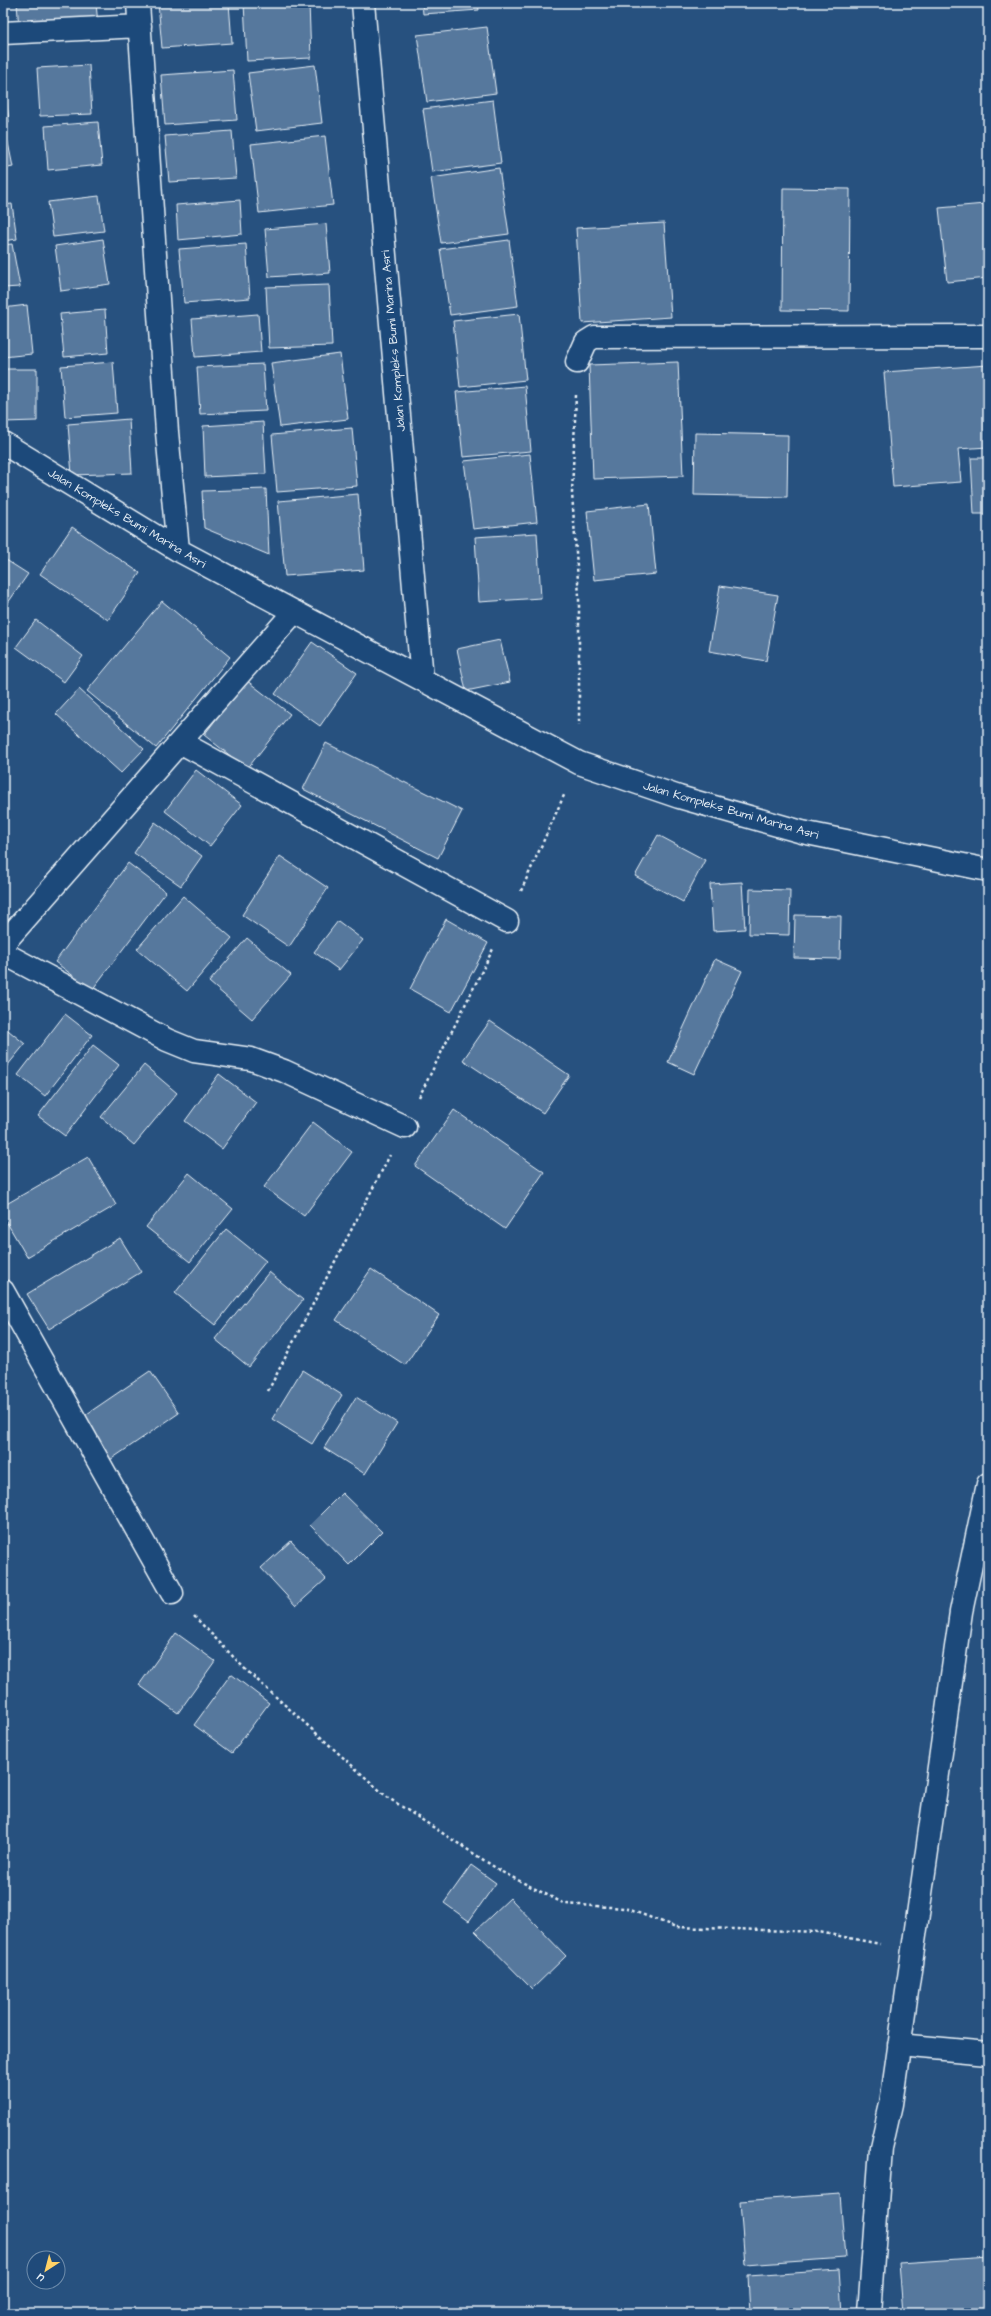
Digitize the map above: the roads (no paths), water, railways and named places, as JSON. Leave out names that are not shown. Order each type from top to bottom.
[{"type":"street","points":[[138,3],[166,424],[178,550]]},
{"type":"street","name":"Jalan Kompleks Bumi Marina Asri","points":[[363,3],[422,679]]},
{"type":"street","points":[[3,33],[140,26]]},
{"type":"street","points":[[577,362],[586,342],[594,337],[988,336]]},
{"type":"street","name":"Jalan Kompleks Bumi Marina Asri","points":[[3,443],[178,550],[579,763],[672,795],[802,832],[988,870]]},
{"type":"street","points":[[3,944],[294,612]]},
{"type":"street","points":[[180,742],[507,921]]},
{"type":"street","points":[[3,954],[167,1040],[194,1050],[251,1059],[284,1071],[405,1127]]},
{"type":"street","points":[[3,1291],[172,1593]]},
{"type":"street","points":[[869,2313],[882,2148],[891,2104],[961,1612],[988,1484]]},
{"type":"street","points":[[899,2045],[988,2053]]}]
